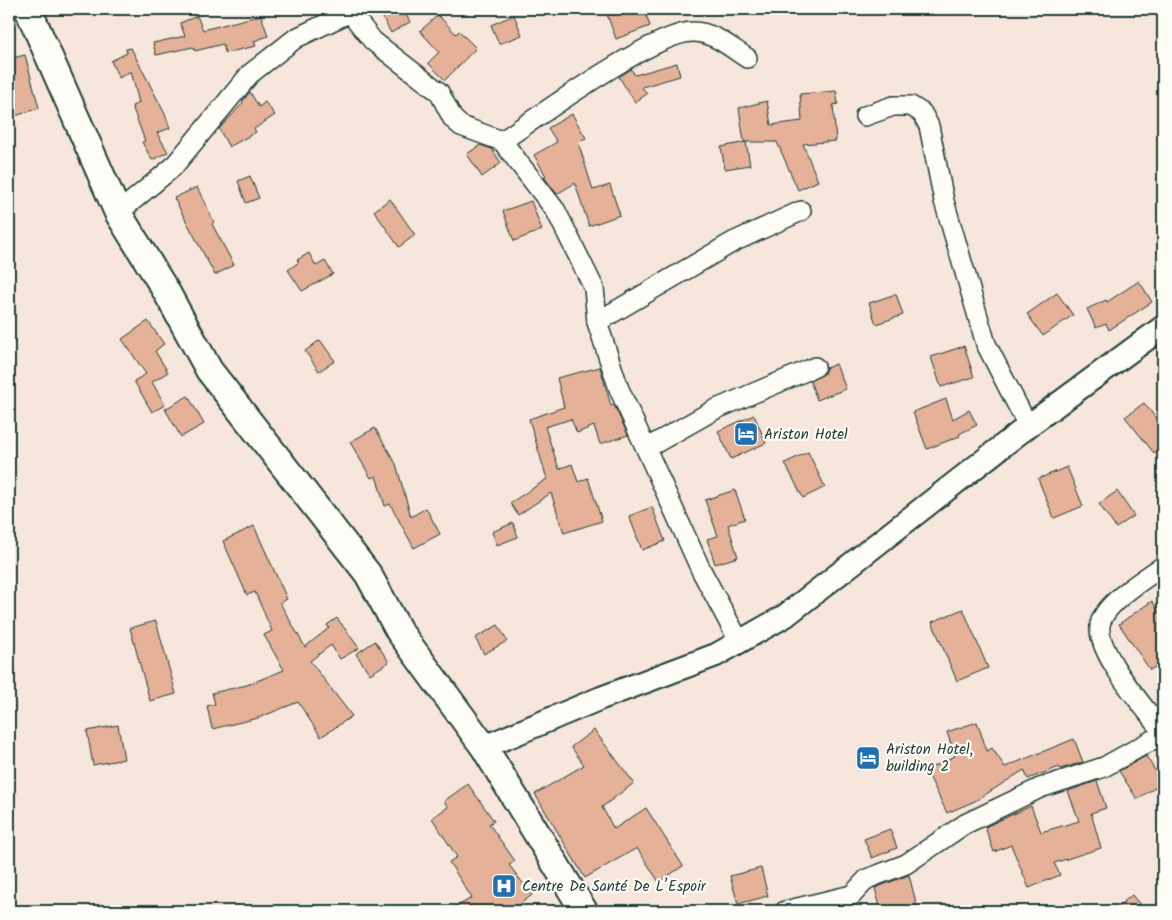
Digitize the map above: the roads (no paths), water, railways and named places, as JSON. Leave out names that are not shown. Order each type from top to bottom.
[{"type":"main road","points":[[28,9],[118,213],[166,291],[209,370],[368,574],[399,631],[484,747],[584,911]]},
{"type":"street","points":[[118,213],[173,167],[250,74],[296,38],[354,10],[373,40],[440,92],[457,123],[502,141],[556,211],[594,288],[597,322],[620,389],[701,570],[739,641]]},
{"type":"street","points":[[502,141],[647,46],[674,35],[692,32],[708,33],[747,58]]},
{"type":"street","points":[[865,116],[892,106],[910,106],[922,113],[929,126],[944,200],[986,344],[1028,426]]},
{"type":"street","points":[[597,322],[733,242],[800,211]]},
{"type":"street","points":[[484,747],[601,698],[716,655],[785,616],[1028,426],[1163,327]]},
{"type":"street","points":[[647,448],[714,410],[815,367]]},
{"type":"street","points":[[784,911],[852,896],[868,879],[906,864],[965,824],[1040,788],[1104,766],[1163,733],[1110,660],[1100,637],[1101,621],[1120,597],[1163,566]]},
{"type":"place","name":"Ariston Hotel","points":[[746,434]]},
{"type":"place","name":"Ariston Hotel, building 2","points":[[868,758]]},
{"type":"place","name":"Centre De Santé De L’Espoir","points":[[504,886]]}]
